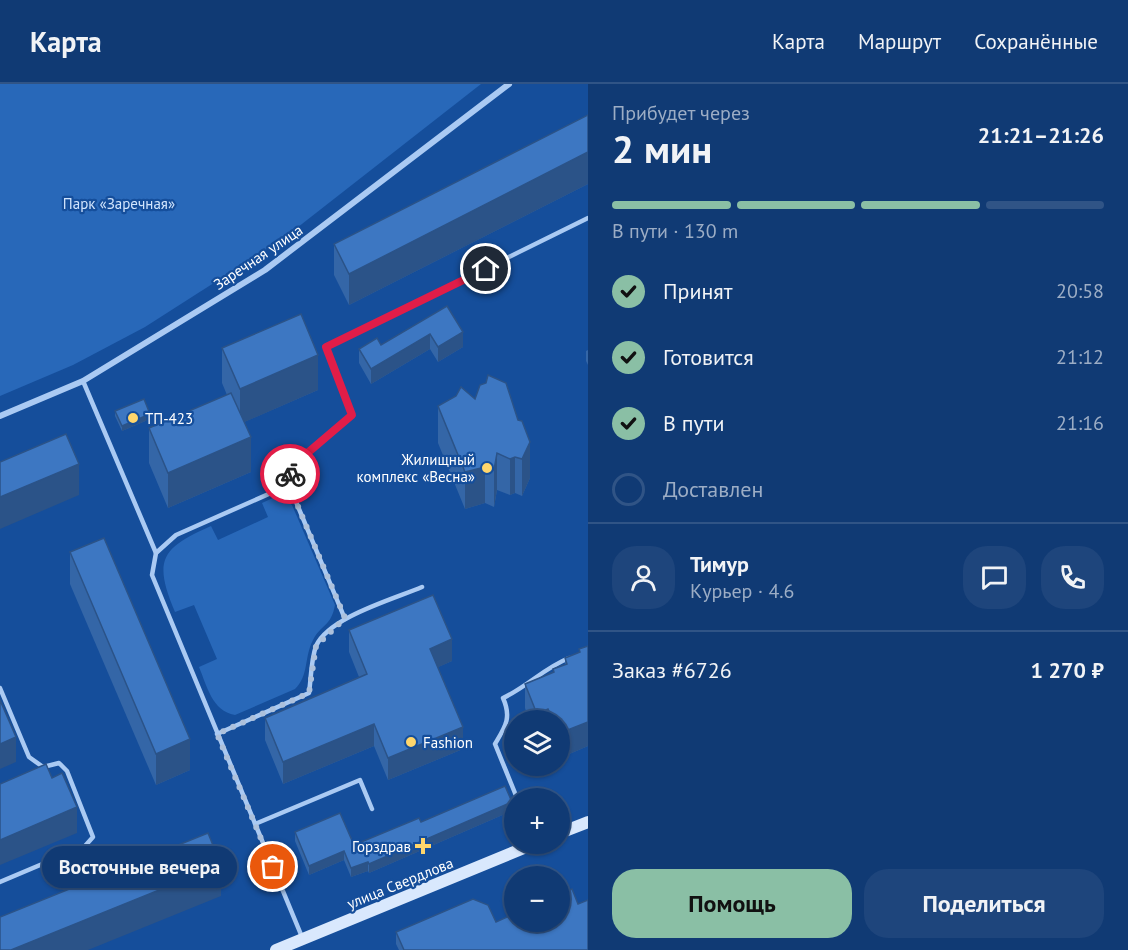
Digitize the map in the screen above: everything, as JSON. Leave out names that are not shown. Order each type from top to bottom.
[{"type":"main road","points":[[570,829],[588,822]]},
{"type":"main road","name":"улица Свердлова","points":[[276,950],[509,854]]},
{"type":"street","name":"Заречная улица","points":[[0,416],[83,381],[265,270],[509,84]]},
{"type":"lane","points":[[345,618],[289,485],[291,467],[352,415],[326,347],[588,218]]},
{"type":"lane","points":[[83,381],[156,554],[152,575],[303,939]]},
{"type":"lane","points":[[156,554],[176,535],[289,485]]},
{"type":"lane","points":[[217,734],[309,693],[316,646],[345,618],[422,587]]},
{"type":"lane","points":[[513,788],[495,744],[508,722],[508,710],[503,698],[521,690],[546,669],[577,655]]},
{"type":"lane","points":[[0,688],[31,760],[43,767],[59,763],[67,771],[93,837],[85,846],[0,882]]},
{"type":"lane","points":[[255,824],[360,780],[372,809]]},
{"type":"green space","name":"Парк «Заречная»","points":[[0,84],[481,84],[284,238],[145,327],[73,365],[0,396]]},
{"type":"green space","points":[[275,497],[292,505],[335,605],[331,618],[316,635],[310,646],[302,678],[295,689],[235,715],[227,713],[211,697],[199,667],[217,659],[194,605],[175,612],[164,580],[164,568],[166,558],[181,541],[211,526],[218,540],[268,517],[262,503]]},
{"type":"building","points":[[588,115],[588,152],[349,274],[334,244]]},
{"type":"building","points":[[447,306],[463,332],[438,347],[430,334],[371,369],[359,349],[377,338],[381,345]]},
{"type":"building","points":[[301,314],[318,355],[240,389],[222,348]]},
{"type":"building","points":[[488,375],[506,383],[518,420],[522,421],[530,442],[522,459],[515,457],[510,459],[497,453],[494,470],[485,467],[465,472],[438,406],[456,396],[461,387],[475,399],[480,385],[486,383]]},
{"type":"building","points":[[231,393],[251,437],[168,473],[149,428]]},
{"type":"building","name":"ТП-423","points":[[144,399],[150,414],[122,426],[115,411]]},
{"type":"building","points":[[66,434],[79,464],[0,497],[0,462]]},
{"type":"building","points":[[104,538],[190,739],[156,754],[70,552]]},
{"type":"building","points":[[433,595],[452,639],[430,649],[463,727],[388,758],[374,724],[283,762],[265,718],[367,674],[349,630]]},
{"type":"building","points":[[588,646],[588,722],[570,729],[570,710],[535,710],[525,684],[567,664],[565,658],[580,652],[579,649]]},
{"type":"building","points":[[0,700],[16,737],[0,744]]},
{"type":"building","points":[[46,764],[52,778],[62,773],[77,807],[0,840],[0,784]]},
{"type":"building","points":[[505,786],[506,788],[504,788],[504,805],[369,864],[368,862],[351,868],[344,851],[309,866],[295,832],[340,813],[354,845],[419,818],[421,822]]},
{"type":"building","points":[[208,833],[221,865],[11,950],[0,950],[0,917]]},
{"type":"building","points":[[572,889],[578,904],[588,900],[588,950],[404,950],[396,932],[473,899],[488,905],[496,922],[504,918],[504,932],[570,932],[570,890]]},
{"type":"way so far","points":[[273,867],[217,734],[309,693],[316,646],[332,628],[345,618],[289,485],[290,474]]},
{"type":"place","name":"ТП-423","points":[[133,418]]},
{"type":"place","name":"Жилищный комплекс «Весна»","points":[[487,468]]},
{"type":"place","name":"Fashion","points":[[411,742]]},
{"type":"place","name":"Горздрав","points":[[423,846]]},
{"type":"place","name":"Восточные вечера","points":[[273,867]]},
{"type":"route","points":[[290,474],[291,467],[352,415],[326,347],[486,269]]}]
